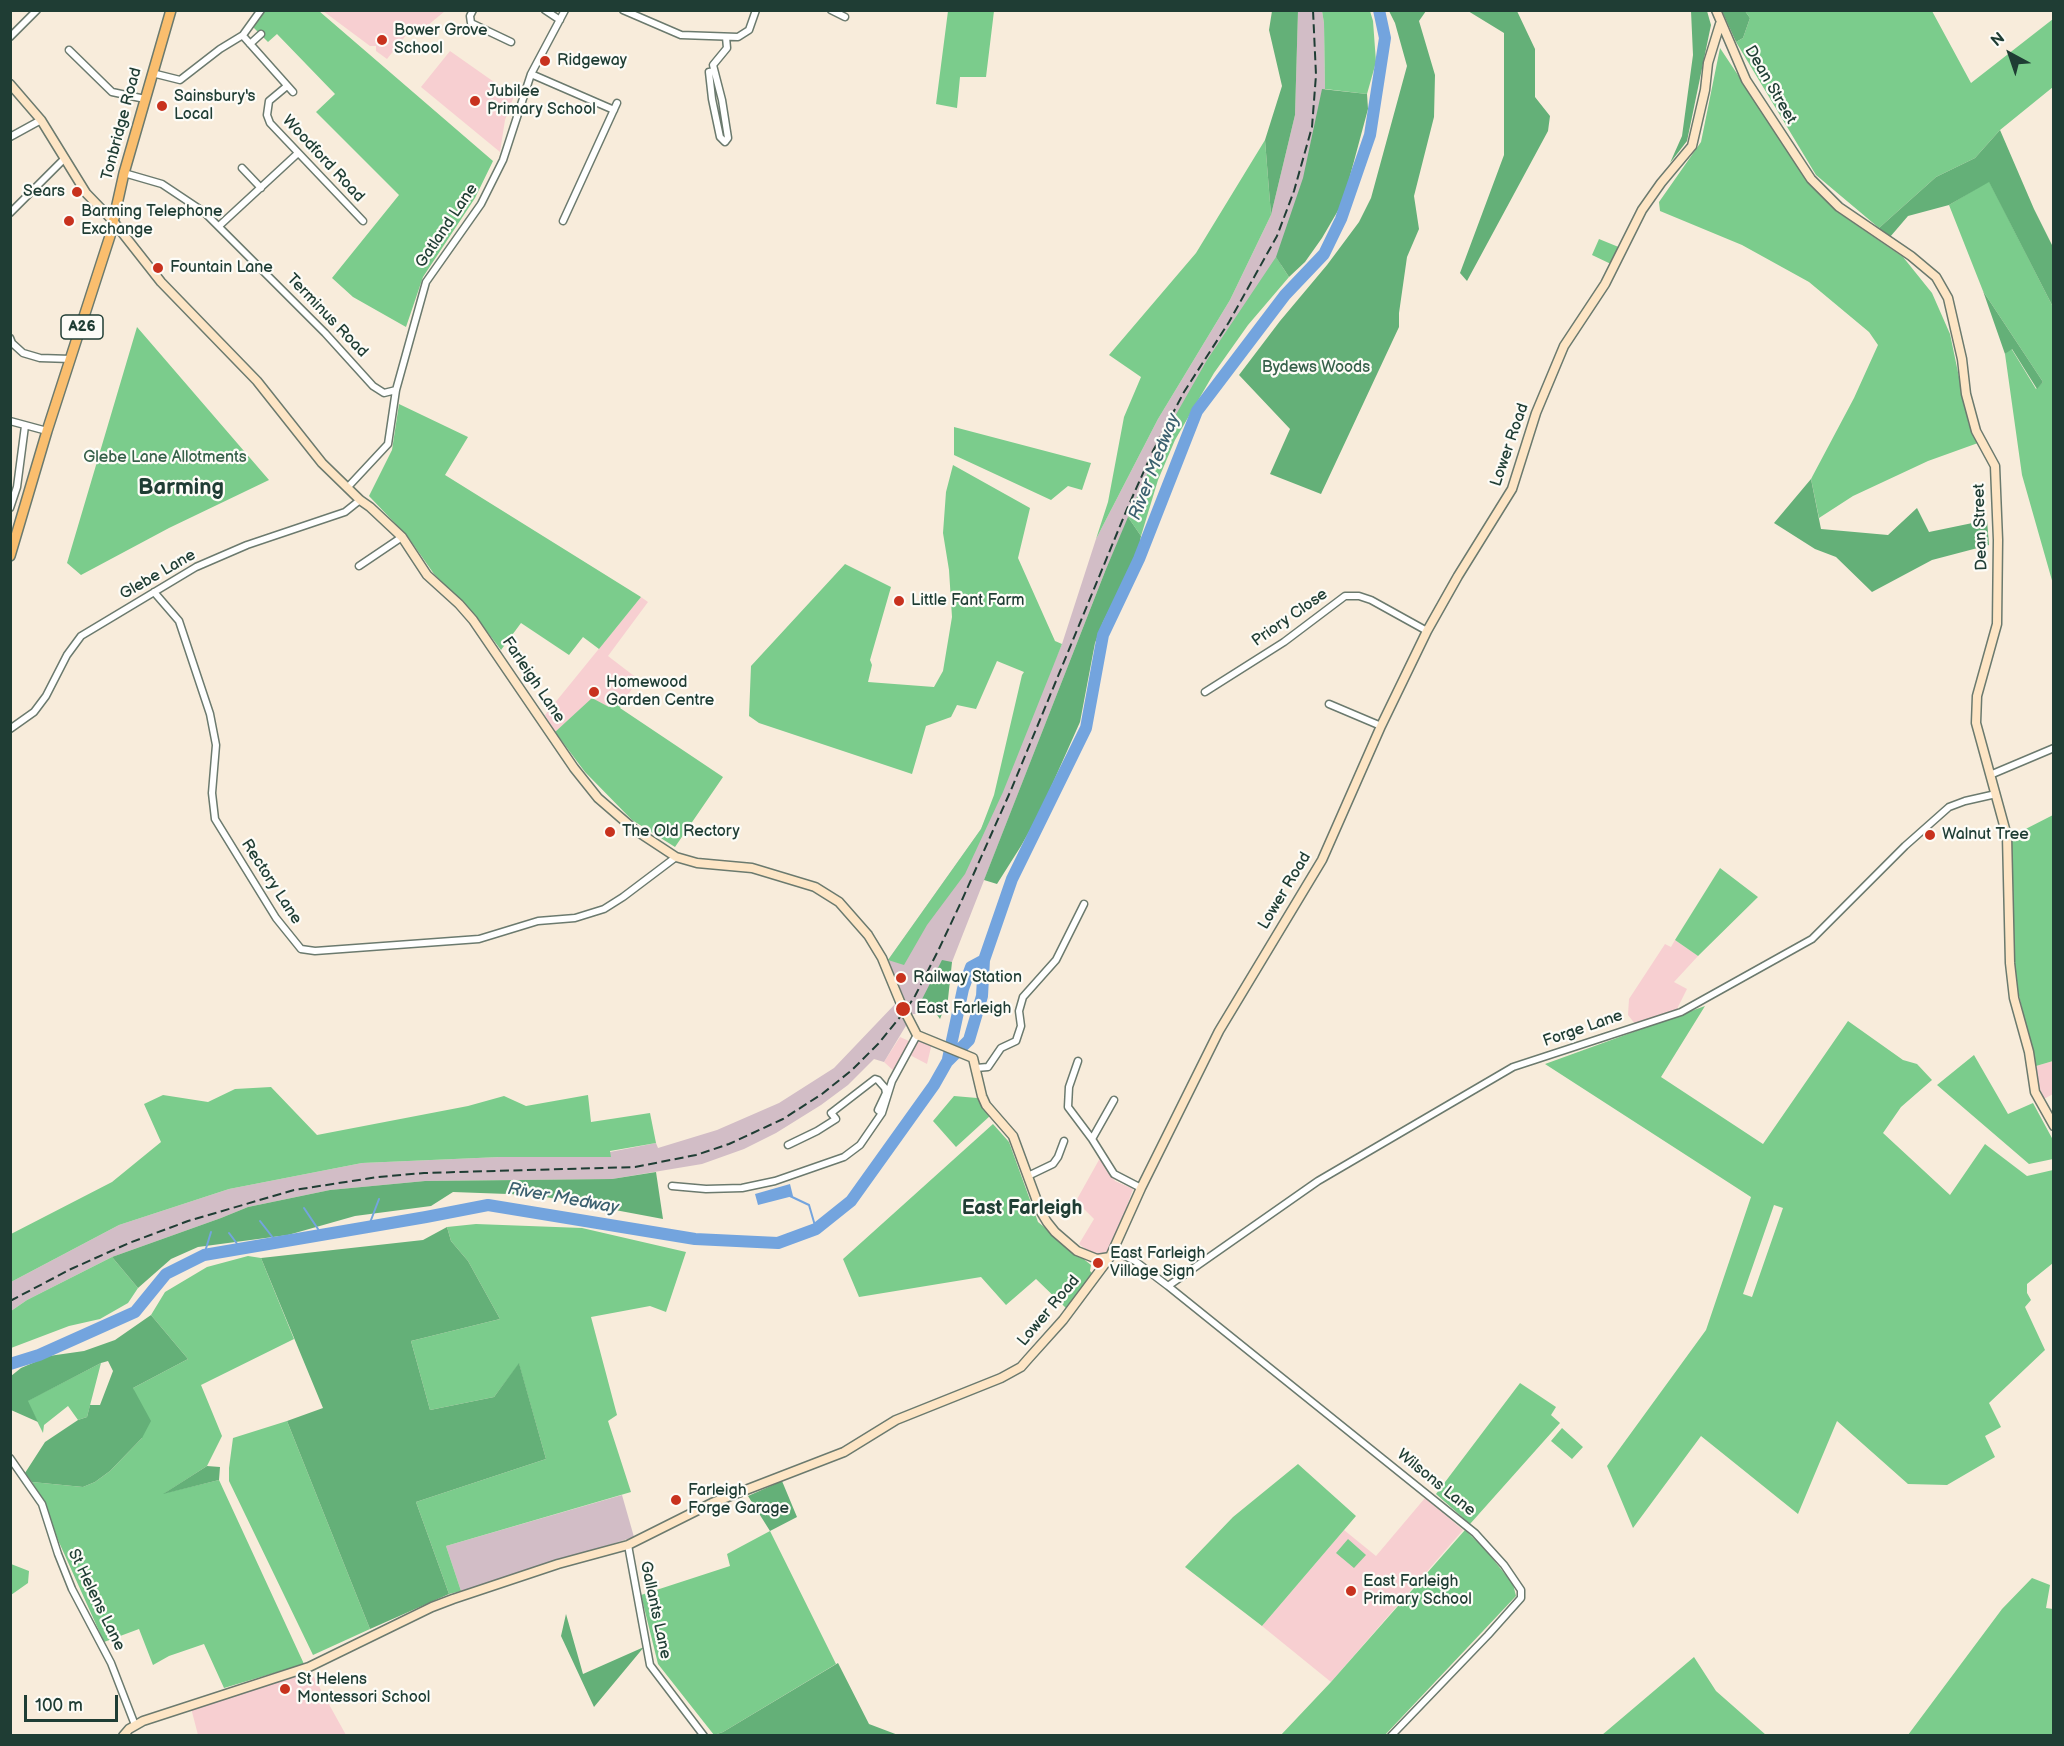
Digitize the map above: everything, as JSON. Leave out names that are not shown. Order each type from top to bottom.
[{"type":"main road","name":"Tonbridge Road","points":[[10,556],[47,431],[110,236],[124,173],[171,10]]},
{"type":"street","points":[[10,37],[37,10]]},
{"type":"street","points":[[152,73],[180,80],[220,49],[243,35],[261,10]]},
{"type":"street","points":[[473,10],[470,16],[471,23],[511,42]]},
{"type":"street","points":[[545,10],[560,20]]},
{"type":"street","name":"Gatland Lane","points":[[348,488],[388,444],[396,390],[426,282],[482,204],[503,160],[531,74],[565,10]]},
{"type":"street","points":[[623,10],[681,35],[726,37],[738,37],[748,30],[756,10]]},
{"type":"street","points":[[831,10],[845,17]]},
{"type":"street","name":"Dean Street","points":[[1716,10],[1720,24],[1746,80],[1811,179],[1839,207],[1911,256],[1936,277],[1948,298],[1962,359],[1966,394],[1976,431],[1995,466],[1998,540],[1997,624],[1977,696],[1976,723],[2005,828],[2008,848],[2010,963],[2014,998],[2029,1052],[2036,1092],[2054,1126]]},
{"type":"street","name":"Lower Road","points":[[135,1725],[309,1667],[453,1599],[558,1564],[628,1545],[712,1503],[844,1452],[896,1420],[1013,1372],[1028,1359],[1063,1320],[1112,1254],[1141,1188],[1219,1032],[1322,860],[1381,726],[1427,631],[1512,489],[1536,413],[1564,346],[1605,284],[1642,210],[1692,146],[1705,90],[1708,63],[1720,24]]},
{"type":"street","points":[[250,44],[261,34]]},
{"type":"street","name":"Woodford Road","points":[[244,37],[293,92]]},
{"type":"street","points":[[714,71],[709,72],[712,99],[720,137],[725,142],[728,138],[713,64],[727,48],[726,37]]},
{"type":"street","points":[[69,50],[112,92],[145,99]]},
{"type":"street","points":[[531,74],[615,106],[572,213],[563,221]]},
{"type":"street","points":[[10,84],[41,120],[86,193],[113,220]]},
{"type":"street","name":"Woodford Road","points":[[288,86],[269,101],[267,115],[270,123],[363,221]]},
{"type":"street","points":[[712,99],[722,100]]},
{"type":"street","points":[[10,137],[41,120]]},
{"type":"street","points":[[219,226],[297,154]]},
{"type":"street","points":[[10,213],[65,158]]},
{"type":"street","points":[[242,168],[261,188]]},
{"type":"street","name":"Terminus Road","points":[[124,173],[162,184],[204,212],[325,333],[373,386],[384,393],[396,390]]},
{"type":"street","name":"Farleigh Lane","points":[[113,220],[160,282],[257,381],[310,448],[360,500],[402,537],[427,575],[473,620],[586,784],[617,816],[676,857],[697,863],[752,868],[815,887],[839,902],[868,935],[882,958],[917,1035]]},
{"type":"street","points":[[10,338],[23,353],[40,358],[72,359]]},
{"type":"street","points":[[10,421],[47,431]]},
{"type":"street","points":[[10,508],[17,487],[25,426]]},
{"type":"street","name":"Glebe Lane","points":[[10,729],[34,712],[46,696],[67,655],[81,636],[196,567],[247,545],[345,512],[360,500]]},
{"type":"street","points":[[360,566],[402,537]]},
{"type":"street","name":"Rectory Lane","points":[[154,592],[179,621],[210,714],[216,745],[212,793],[214,819],[276,918],[301,949],[315,951],[479,939],[538,921],[575,918],[604,909],[676,857]]},
{"type":"street","name":"Priory Close","points":[[1205,692],[1284,642],[1346,596],[1359,596],[1371,600],[1427,631]]},
{"type":"street","points":[[1329,704],[1381,726]]},
{"type":"street","points":[[1990,775],[2054,748]]},
{"type":"street","name":"Forge Lane","points":[[1168,1286],[1318,1181],[1513,1067],[1681,1012],[1812,939],[1905,846],[1949,807],[1996,794]]},
{"type":"street","points":[[975,1065],[988,1067],[1001,1048],[1016,1041],[1021,1026],[1019,1011],[1023,997],[1056,960],[1084,904]]},
{"type":"street","points":[[672,1186],[706,1189],[742,1188],[775,1181],[844,1157],[860,1145],[882,1113],[894,1078],[917,1035],[969,1056],[975,1065],[986,1105],[1013,1136],[1041,1212],[1047,1222],[1070,1246],[1089,1257],[1102,1259],[1112,1254]]},
{"type":"street","points":[[1078,1061],[1070,1087],[1068,1107],[1114,1174],[1141,1188]]},
{"type":"street","points":[[788,1145],[818,1131],[836,1119],[831,1113],[875,1079],[885,1088],[886,1093],[878,1110],[882,1113]]},
{"type":"street","points":[[1092,1139],[1114,1100]]},
{"type":"street","points":[[1109,1112],[1118,1117]]},
{"type":"street","points":[[1028,1176],[1053,1164],[1065,1152],[1064,1141]]},
{"type":"street","name":"Wilsons Lane","points":[[1112,1254],[1135,1261],[1168,1286],[1476,1533],[1504,1565],[1521,1590],[1521,1598],[1391,1736]]},
{"type":"street","points":[[1089,1257],[1097,1276]]},
{"type":"street","name":"St Helens Lane","points":[[10,1458],[42,1504],[72,1589],[111,1663],[135,1725]]},
{"type":"street","name":"Gallants Lane","points":[[628,1545],[650,1665],[704,1736]]},
{"type":"street","points":[[123,1736],[135,1725]]},
{"type":"shaded area","name":"Bower Grove School","points":[[445,10],[421,31],[407,34],[387,59],[376,51],[376,46],[370,46],[323,11]]},
{"type":"shaded area","points":[[1298,11],[1322,11],[1325,89],[1317,160],[1281,266],[1166,432],[1106,569],[952,962],[931,1006],[919,1014],[911,1014],[888,960],[981,829],[1062,644],[1096,539],[1158,419],[1230,300],[1271,215],[1295,115]]},
{"type":"shaded area","name":"Jubilee Primary School","points":[[450,51],[514,96],[505,120],[500,152],[421,87]]},
{"type":"shaded area","points":[[641,597],[648,602],[608,656],[638,679],[623,703],[615,698],[609,707],[592,699],[555,732],[545,715]]},
{"type":"shaded area","points":[[1675,940],[1698,956],[1674,982],[1687,989],[1676,1011],[1635,1024],[1628,1015],[1629,999],[1665,944],[1671,947]]},
{"type":"shaded area","points":[[897,1002],[907,1024],[884,1062],[874,1059],[848,1085],[776,1133],[744,1149],[702,1164],[612,1179],[425,1181],[330,1190],[248,1207],[112,1257],[27,1300],[11,1311],[11,1282],[119,1225],[229,1189],[362,1163],[500,1157],[610,1157],[610,1152],[656,1143],[658,1148],[717,1130],[779,1103],[834,1068]]},
{"type":"shaded area","points":[[900,1037],[909,1041],[919,1040],[932,1043],[927,1064],[906,1053],[895,1072],[884,1062]]},
{"type":"shaded area","points":[[2053,1061],[2053,1094],[2044,1099],[2037,1081],[2036,1066]]},
{"type":"shaded area","points":[[1100,1158],[1115,1181],[1133,1189],[1113,1246],[1106,1257],[1091,1253],[1079,1244],[1094,1219],[1076,1201]]},
{"type":"shaded area","points":[[622,1495],[634,1537],[461,1591],[446,1546]]},
{"type":"shaded area","name":"East Farleigh Primary School","points":[[1425,1498],[1463,1530],[1331,1682],[1262,1626],[1344,1530],[1376,1556]]},
{"type":"shaded area","name":"St Helens Montessori School","points":[[310,1670],[346,1735],[198,1735],[191,1708]]},
{"type":"green space","points":[[264,11],[319,11],[493,161],[475,198],[423,277],[406,327],[353,297],[332,278],[399,195],[316,112],[335,94],[277,34],[268,42],[252,26]]},
{"type":"green space","points":[[948,11],[994,11],[986,77],[960,77],[957,108],[936,104]]},
{"type":"green space","points":[[1272,11],[1298,11],[1295,115],[1271,215],[1265,140],[1282,86],[1269,30]]},
{"type":"green space","points":[[1322,11],[1370,11],[1373,21],[1376,62],[1367,94],[1325,89]]},
{"type":"green space","name":"Bydews Woods","points":[[1389,11],[1426,11],[1419,21],[1435,75],[1434,117],[1414,196],[1419,229],[1407,257],[1399,327],[1321,494],[1270,474],[1290,429],[1239,375],[1327,265],[1359,222],[1371,198],[1407,66],[1395,23]]},
{"type":"green space","points":[[1468,11],[1517,11],[1535,49],[1535,97],[1550,116],[1548,131],[1467,281],[1460,273],[1504,155],[1504,33]]},
{"type":"green space","points":[[1691,11],[1707,11],[1711,25],[1687,141],[1670,163],[1682,136],[1693,55]]},
{"type":"green space","points":[[1722,11],[1745,11],[1750,18],[1743,38],[1736,42]]},
{"type":"green space","points":[[1745,11],[1932,11],[1971,83],[2053,19],[2053,87],[2000,130],[1975,158],[1936,177],[1879,228],[1816,175],[1736,42],[1743,38],[1750,18]]},
{"type":"green space","points":[[1720,48],[1805,176],[1836,211],[1903,257],[1932,293],[1950,334],[1969,425],[1978,443],[1928,461],[1853,496],[1819,518],[1811,479],[1854,398],[1878,345],[1869,332],[1809,282],[1742,245],[1660,211],[1659,202],[1701,142]]},
{"type":"green space","points":[[1322,89],[1367,94],[1368,109],[1343,202],[1305,262],[1289,277],[1276,257],[1303,178]]},
{"type":"green space","points":[[2000,130],[2053,247],[2053,307],[1989,182],[1949,205],[1908,216],[1890,237],[1879,228],[1936,177],[1975,158]]},
{"type":"green space","points":[[1265,140],[1271,215],[1230,300],[1158,419],[1096,539],[1108,502],[1124,417],[1141,377],[1109,355],[1196,253]]},
{"type":"green space","points":[[1989,181],[2053,307],[2053,584],[2022,475],[2005,354],[2011,348],[2036,389],[2043,382],[1983,291],[1949,205]]},
{"type":"green space","points":[[1599,239],[1621,248],[1613,265],[1592,255]]},
{"type":"green space","points":[[1276,257],[1289,277],[1248,325],[1214,373],[1175,440],[1158,480],[1141,536],[1128,517],[1166,432],[1207,360]]},
{"type":"green space","points":[[1983,291],[2043,382],[2037,389],[2012,349],[2005,354]]},
{"type":"green space","name":"Glebe Lane Allotments","points":[[137,327],[269,480],[169,528],[81,575],[67,563]]},
{"type":"green space","points":[[399,404],[468,437],[445,475],[641,597],[599,649],[583,637],[569,655],[521,623],[501,650],[473,613],[434,574],[408,537],[369,496],[392,450]]},
{"type":"green space","points":[[954,427],[1091,463],[1082,490],[1068,486],[1051,500],[954,455]]},
{"type":"green space","points":[[953,465],[1030,508],[1018,558],[1055,641],[1062,644],[1003,792],[965,874],[927,925],[904,965],[888,960],[981,829],[994,795],[1024,672],[997,661],[976,709],[957,705],[951,717],[926,726],[912,774],[759,723],[749,716],[751,666],[845,564],[891,587],[870,660],[872,665],[868,682],[934,687],[943,671],[952,617],[949,570],[943,533],[946,492]]},
{"type":"green space","points":[[1811,479],[1821,529],[1888,535],[1917,508],[1929,532],[1987,520],[1989,545],[1932,560],[1872,592],[1836,557],[1815,549],[1774,523]]},
{"type":"green space","points":[[1128,517],[1141,536],[1138,553],[1103,622],[1095,643],[1080,722],[1039,814],[1021,846],[997,884],[984,880],[1106,569]]},
{"type":"green space","points":[[592,698],[609,707],[615,698],[623,703],[620,708],[723,777],[675,847],[632,820],[585,772],[555,732]]},
{"type":"green space","points":[[2053,815],[2053,1061],[2036,1066],[2015,979],[2010,837]]},
{"type":"green space","points":[[1720,868],[1758,897],[1698,956],[1675,940]]},
{"type":"green space","points":[[942,960],[952,962],[948,999],[940,1019],[931,1006],[919,1014],[917,1009]]},
{"type":"green space","points":[[1705,1006],[1661,1077],[1763,1144],[1848,1021],[1903,1060],[1917,1064],[1932,1080],[1901,1107],[1883,1133],[1950,1195],[1985,1144],[2027,1176],[2053,1170],[2053,1263],[2027,1284],[2027,1293],[2031,1300],[2025,1307],[2045,1350],[1989,1403],[2001,1427],[1985,1436],[1995,1457],[1947,1485],[1908,1484],[1837,1421],[1798,1514],[1701,1436],[1633,1528],[1607,1466],[1706,1330],[1751,1197],[1545,1064]],"holes":[[[1774,1205],[1783,1208],[1752,1297],[1743,1294]]]},
{"type":"green space","points":[[1974,1055],[2008,1114],[2033,1103],[2053,1140],[2053,1159],[2029,1164],[1937,1085]]},
{"type":"green space","points":[[271,1087],[317,1135],[468,1106],[504,1096],[526,1106],[588,1095],[591,1122],[650,1113],[656,1143],[610,1151],[611,1157],[500,1157],[362,1163],[229,1189],[119,1225],[11,1282],[11,1234],[112,1182],[161,1142],[144,1104],[163,1095],[208,1102],[235,1089]]},
{"type":"green space","points":[[954,1096],[977,1098],[991,1115],[956,1147],[933,1121]]},
{"type":"green space","points":[[993,1124],[1009,1142],[1038,1222],[1091,1265],[1090,1277],[1066,1308],[1036,1279],[1006,1305],[981,1277],[859,1297],[843,1259]]},
{"type":"green space","points":[[656,1172],[663,1219],[535,1195],[453,1192],[431,1206],[355,1216],[288,1235],[198,1247],[171,1259],[138,1288],[112,1257],[248,1207],[330,1190],[425,1181],[612,1179]]},
{"type":"green space","points":[[476,1224],[582,1228],[686,1252],[666,1312],[650,1306],[591,1317],[617,1415],[608,1421],[631,1492],[446,1546],[461,1591],[449,1594],[416,1502],[546,1459],[519,1364],[494,1397],[430,1410],[411,1341],[500,1319],[468,1261],[451,1241],[447,1227]]},
{"type":"green space","points":[[447,1227],[451,1241],[468,1261],[500,1319],[411,1341],[430,1410],[494,1397],[519,1363],[546,1459],[416,1502],[449,1594],[370,1629],[287,1421],[323,1408],[261,1258],[423,1240]]},
{"type":"green space","points":[[248,1256],[261,1258],[294,1339],[201,1385],[222,1436],[207,1466],[165,1493],[219,1480],[304,1664],[224,1688],[204,1644],[169,1656],[153,1665],[139,1629],[104,1642],[58,1540],[44,1502],[32,1482],[83,1487],[95,1482],[110,1471],[142,1438],[133,1388],[188,1359],[151,1315],[165,1292],[207,1267]]},
{"type":"green space","points":[[112,1257],[138,1288],[128,1303],[100,1319],[69,1326],[11,1348],[11,1311],[27,1300]]},
{"type":"green space","points":[[151,1315],[188,1359],[133,1388],[151,1421],[142,1438],[110,1471],[95,1482],[83,1487],[32,1482],[25,1473],[45,1442],[78,1420],[87,1417],[90,1405],[100,1405],[113,1371],[108,1361],[101,1363],[28,1401],[38,1422],[11,1410],[11,1376],[21,1368],[49,1356],[84,1351],[115,1340]]},
{"type":"green space","points":[[101,1363],[87,1417],[78,1420],[68,1406],[44,1425],[43,1433],[27,1401]]},
{"type":"green space","points":[[1520,1383],[1556,1407],[1551,1415],[1560,1423],[1470,1524],[1436,1494]]},
{"type":"green space","points":[[287,1421],[370,1629],[313,1655],[229,1481],[233,1438]]},
{"type":"green space","points":[[1562,1428],[1583,1447],[1572,1459],[1551,1441]]},
{"type":"green space","points":[[1298,1464],[1356,1516],[1262,1626],[1185,1567],[1233,1517]]},
{"type":"green space","points":[[207,1466],[220,1467],[219,1480],[163,1494]]},
{"type":"green space","points":[[782,1481],[797,1517],[770,1531],[748,1496]]},
{"type":"green space","points":[[1465,1530],[1484,1548],[1513,1584],[1516,1596],[1385,1735],[1280,1736],[1331,1682]]},
{"type":"green space","points":[[770,1531],[836,1664],[723,1732],[714,1735],[658,1664],[641,1595],[730,1566],[727,1554]]},
{"type":"green space","points":[[1348,1539],[1366,1555],[1354,1568],[1336,1553]]},
{"type":"green space","points":[[11,1564],[29,1571],[28,1583],[11,1595]]},
{"type":"green space","points":[[2032,1578],[2050,1585],[2046,1608],[2053,1609],[2053,1735],[1908,1735],[2002,1609]]},
{"type":"green space","points":[[566,1614],[583,1674],[644,1647],[594,1707],[561,1636]]},
{"type":"green space","points":[[1694,1657],[1716,1691],[1766,1735],[1602,1735]]},
{"type":"green space","points":[[838,1663],[869,1724],[898,1735],[714,1735],[723,1732]]},
{"type":"water","points":[[790,1184],[793,1196],[758,1205],[755,1194]]},
{"type":"waterway","name":"River Medway","points":[[10,1364],[39,1355],[135,1312],[166,1274],[204,1255],[488,1205],[695,1239],[778,1243],[816,1229],[851,1201],[934,1085],[947,1062],[969,1040],[982,996],[984,960],[1012,879],[1086,728],[1103,635],[1139,559],[1197,411],[1285,295],[1324,254],[1341,219],[1370,135],[1385,38],[1379,10]]},
{"type":"waterway","name":"River Medway","points":[[948,1059],[963,989],[971,967],[984,960]]},
{"type":"waterway","points":[[790,1196],[809,1205],[816,1229]]},
{"type":"waterway","points":[[368,1228],[379,1199]]},
{"type":"waterway","points":[[304,1208],[322,1235]]},
{"type":"waterway","points":[[260,1221],[277,1243]]},
{"type":"waterway","points":[[204,1255],[211,1232]]},
{"type":"waterway","points":[[229,1233],[241,1249]]},
{"type":"railway","points":[[10,1301],[71,1269],[129,1243],[188,1221],[294,1190],[378,1177],[424,1173],[635,1167],[696,1155],[729,1144],[783,1119],[822,1094],[852,1070],[878,1044],[905,1011],[938,951],[1011,790],[1153,451],[1184,392],[1229,322],[1277,236],[1294,191],[1312,127],[1316,75],[1313,10]]},
{"type":"place","name":"Bower Grove School","points":[[382,40]]},
{"type":"place","name":"Ridgeway","points":[[545,61]]},
{"type":"place","name":"Jubilee Primary School","points":[[475,101]]},
{"type":"place","name":"Sainsbury's Local","points":[[162,106]]},
{"type":"place","name":"Sears","points":[[77,192]]},
{"type":"place","name":"Barming Telephone Exchange","points":[[69,221]]},
{"type":"place","name":"Fountain Lane","points":[[158,268]]},
{"type":"place","name":"Little Fant Farm","points":[[899,601]]},
{"type":"place","name":"Homewood Garden Centre","points":[[594,692]]},
{"type":"place","name":"The Old Rectory","points":[[610,832]]},
{"type":"place","name":"Walnut Tree","points":[[1930,835]]},
{"type":"place","name":"Railway Station","points":[[901,978]]},
{"type":"place","name":"East Farleigh","points":[[903,1009]]},
{"type":"place","name":"East Farleigh Village Sign","points":[[1098,1263]]},
{"type":"place","name":"Farleigh Forge Garage","points":[[676,1500]]},
{"type":"place","name":"East Farleigh Primary School","points":[[1351,1591]]},
{"type":"place","name":"St Helens Montessori School","points":[[285,1689]]},
{"type":"district","name":"Barming","points":[[181,488]]},
{"type":"district","name":"East Farleigh","points":[[1022,1209]]}]
